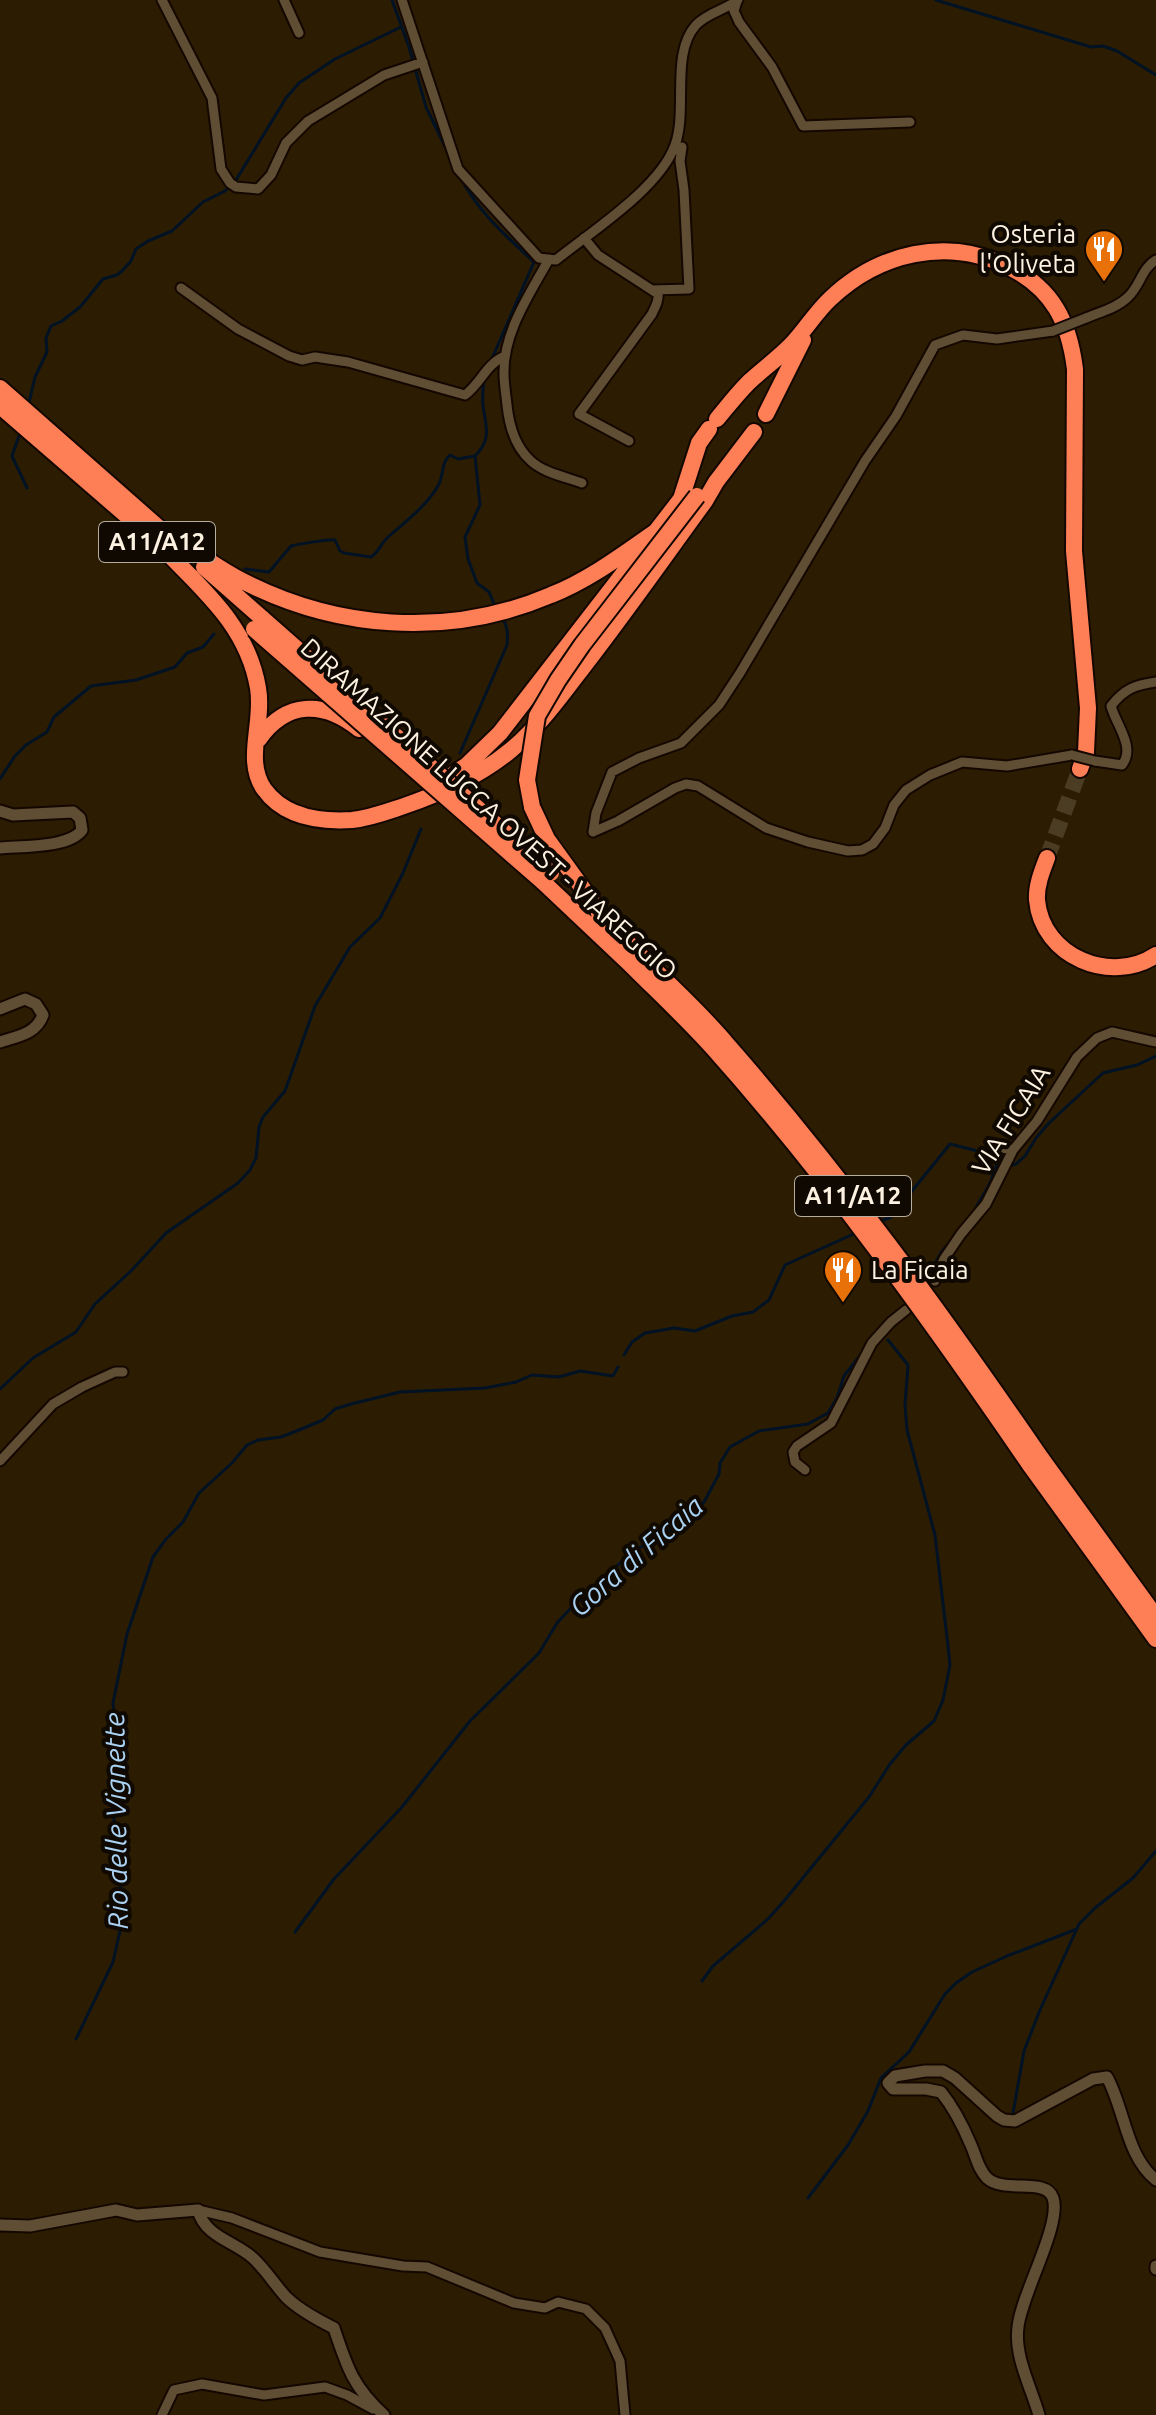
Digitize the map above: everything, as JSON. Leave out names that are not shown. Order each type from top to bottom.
[{"type":"highway","points":[[404,806],[467,765],[500,733],[633,555],[681,499],[699,443],[747,384],[790,346],[850,280],[905,255],[940,251],[978,256],[1006,265],[1028,277],[1046,294],[1064,319],[1072,346],[1075,369],[1074,551],[1088,708],[1086,752],[1082,762]]},
{"type":"highway","points":[[766,414],[813,320]]},
{"type":"highway","name":"DIRAMAZIONE LUCCA OVEST - VIAREGGIO","points":[[0,388],[62,451],[547,877],[724,1040],[888,1242],[1156,1639]]},
{"type":"highway","name":"DIRAMAZIONE LUCCA OVEST - VIAREGGIO","points":[[0,406],[62,451]]},
{"type":"highway","points":[[159,536],[230,620],[247,648],[260,705],[255,767],[264,788],[283,806],[311,818],[341,820],[375,816],[426,800],[470,778],[512,750],[558,700],[606,637],[754,432]]},
{"type":"highway","points":[[604,918],[547,839],[532,807],[527,780],[537,716],[582,645],[697,496],[716,482]]},
{"type":"highway","points":[[159,536],[257,588],[322,611],[406,624],[452,623],[489,617],[552,595],[603,567],[633,555]]},
{"type":"highway","name":"DIRAMAZIONE LUCCA OVEST - VIAREGGIO","points":[[258,624],[403,761],[547,877],[604,918],[636,961]]},
{"type":"highway","points":[[255,744],[277,718],[293,711],[315,709],[344,718],[403,761]]},
{"type":"highway","points":[[1047,858],[1037,900],[1045,925],[1066,952],[1086,963],[1114,968],[1133,966],[1156,955]]},
{"type":"highway","name":"DIRAMAZIONE LUCCA OVEST - VIAREGGIO","points":[[1035,1462],[1156,1617]]},
{"type":"street","points":[[162,0],[212,98],[221,169],[233,185],[258,189],[271,175],[286,143],[308,121],[384,75],[417,64]]},
{"type":"street","points":[[284,0],[299,33]]},
{"type":"street","points":[[402,0],[417,64],[458,169],[539,258],[556,260],[649,186],[665,166],[676,143],[682,99],[683,47],[694,27],[704,17],[737,1]]},
{"type":"street","points":[[737,1],[734,11],[739,22],[772,67],[803,126],[910,122]]},
{"type":"street","points":[[652,290],[689,289],[680,161],[682,147]]},
{"type":"street","points":[[584,238],[598,255],[658,294],[652,314],[579,414],[629,441]]},
{"type":"street","points":[[549,259],[522,308],[505,356],[503,373],[508,422],[519,445],[532,462],[582,483]]},
{"type":"street","points":[[1156,260],[1149,264],[1131,295],[1120,304],[1053,331],[997,339],[963,335],[935,345],[909,393],[719,705],[681,743],[639,758],[612,772],[596,813],[593,832],[686,784],[698,786],[766,828],[808,842],[848,851],[862,850],[873,844],[885,828],[894,805],[906,790],[930,775],[962,762],[1007,766],[1082,762],[1122,765],[1127,758],[1126,742],[1111,706],[1120,694],[1134,685],[1156,682]]},
{"type":"street","points":[[181,288],[238,329],[289,356],[302,360],[315,357],[348,362],[465,395],[496,360],[505,356]]},
{"type":"street","points":[[0,811],[13,815],[73,812],[80,818],[82,830],[76,838],[65,842],[0,848]]},
{"type":"street","points":[[0,1009],[25,999],[36,1004],[43,1015],[39,1026],[0,1042]]},
{"type":"street","name":"VIA FICAIA","points":[[935,1281],[944,1259],[986,1204],[1013,1150],[1037,1121],[1077,1057],[1097,1038],[1112,1032],[1156,1042]]},
{"type":"street","points":[[991,1146],[1013,1150]]},
{"type":"street","points":[[805,1470],[795,1462],[793,1452],[831,1423],[872,1343],[906,1310]]},
{"type":"street","points":[[0,1461],[53,1404],[82,1387],[115,1372],[123,1372]]},
{"type":"street","points":[[1039,2415],[1017,2346],[1018,2324],[1050,2227],[1054,2201],[1052,2194],[1041,2187],[996,2184],[986,2177],[979,2166],[960,2119],[941,2092],[893,2089],[888,2083],[895,2076],[943,2071],[997,2116],[1015,2121],[1093,2079],[1107,2077],[1117,2095],[1133,2149],[1145,2171],[1156,2180]]},
{"type":"street","points":[[0,2225],[30,2226],[116,2210],[137,2215],[198,2210],[232,2218],[320,2252],[427,2267],[514,2303],[545,2308],[558,2302],[586,2309],[605,2328],[620,2361],[625,2415]]},
{"type":"street","points":[[198,2210],[209,2230],[253,2258],[287,2298],[334,2328],[349,2372],[366,2398],[383,2415]]},
{"type":"street","points":[[162,2415],[174,2390],[202,2384],[264,2395],[325,2387],[362,2402],[383,2415]]},
{"type":"waterway","points":[[392,0],[426,107],[450,157]]},
{"type":"waterway","points":[[936,0],[1091,47],[1103,46],[1156,75]]},
{"type":"waterway","points":[[28,407],[35,377],[47,352],[46,338],[51,326],[80,307],[103,279],[122,271],[136,249],[172,231],[203,202],[225,191],[236,180],[286,98],[299,83],[335,59],[401,27]]},
{"type":"waterway","points":[[461,178],[484,213],[534,262],[491,361]]},
{"type":"waterway","points":[[484,379],[486,438],[475,456],[480,505],[465,537],[468,559],[477,583],[489,592],[495,606]]},
{"type":"waterway","points":[[20,433],[12,456],[27,488]]},
{"type":"waterway","points":[[245,569],[269,572],[291,546],[326,540],[335,540],[344,553],[371,557],[429,499],[439,484],[450,455],[458,459],[475,456]]},
{"type":"waterway","points":[[460,753],[507,645],[507,630],[501,616]]},
{"type":"waterway","points":[[0,779],[15,756],[47,732],[54,717],[91,686],[136,680],[175,667],[187,653],[203,647],[214,634]]},
{"type":"waterway","points":[[0,1389],[33,1358],[76,1332],[95,1304],[166,1233],[238,1183],[250,1170],[256,1158],[259,1127],[263,1117],[285,1091],[315,1006],[350,947],[380,918],[421,829]]},
{"type":"waterway","points":[[879,1222],[891,1217],[950,1144],[974,1150],[1009,1166],[1016,1164],[1049,1123],[1103,1073],[1137,1065],[1156,1056]]},
{"type":"waterway","name":"Gora di Ficaia","points":[[973,1213],[998,1162]]},
{"type":"waterway","name":"Rio delle Vignette","points":[[624,1355],[632,1342],[645,1333],[674,1328],[695,1331],[732,1316],[753,1312],[769,1300],[785,1265],[858,1232]]},
{"type":"waterway","name":"Gora di Ficaia","points":[[925,1281],[951,1241]]},
{"type":"waterway","points":[[702,1981],[713,1966],[768,1919],[784,1901],[869,1797],[890,1764],[906,1745],[934,1721],[943,1700],[950,1665],[935,1535],[907,1430],[908,1365],[888,1340]]},
{"type":"waterway","name":"Gora di Ficaia","points":[[295,1932],[334,1879],[402,1807],[470,1721],[539,1653],[557,1623],[570,1609],[632,1552],[692,1515],[704,1502],[730,1447],[759,1431],[808,1424],[828,1413],[844,1376],[862,1353]]},
{"type":"waterway","name":"Rio delle Vignette","points":[[76,2039],[113,1962],[122,1922],[113,1809],[116,1740],[113,1703],[127,1634],[153,1557],[183,1522],[199,1493],[247,1445],[294,1432],[323,1420],[335,1409],[351,1404],[400,1392],[485,1388],[516,1382],[532,1375],[559,1377],[580,1371],[613,1376],[618,1367]]},
{"type":"waterway","points":[[1013,2113],[1024,2051],[1079,1924],[1133,1878],[1156,1851]]},
{"type":"waterway","points":[[808,2198],[848,2145],[868,2111],[881,2078],[909,2052],[945,1994],[972,1972],[1077,1929]]},
{"type":"tunnel","points":[[1047,858],[1080,769]]},
{"type":"place","name":"Osteria l'Oliveta","points":[[1104,283]]},
{"type":"place","name":"La Ficaia","points":[[843,1304]]}]
